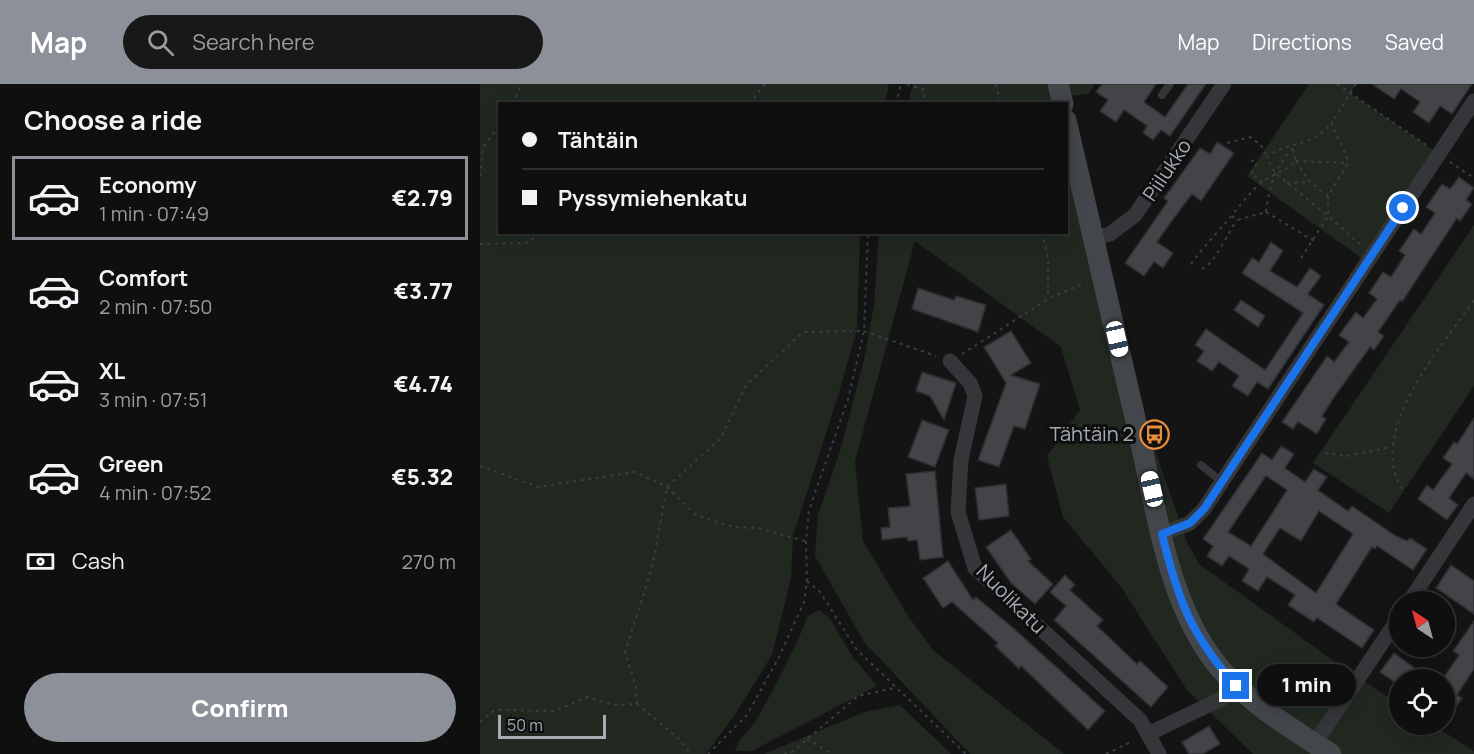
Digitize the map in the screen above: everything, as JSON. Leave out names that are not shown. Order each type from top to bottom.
[{"type":"street","points":[[1058,84],[1062,102]]},
{"type":"street","name":"Piilukko","points":[[1093,238],[1110,234],[1135,215],[1224,84]]},
{"type":"street","points":[[1162,534],[1197,517],[1474,101]]},
{"type":"street","points":[[1068,129],[1162,534],[1183,608],[1211,657],[1236,686],[1250,698],[1323,749],[1389,635]]},
{"type":"street","name":"Nuolikatu","points":[[950,362],[970,383],[975,396],[961,460],[958,512],[975,568],[1140,720],[1158,754]]},
{"type":"street","points":[[1416,591],[1474,504]]},
{"type":"street","points":[[1148,734],[1223,698],[1236,686]]},
{"type":"lane","points":[[1162,95],[1170,84]]},
{"type":"lane","points":[[1201,465],[1222,482]]},
{"type":"path","points":[[514,102],[521,84]]},
{"type":"path","points":[[751,102],[765,84]]},
{"type":"path","points":[[896,102],[901,84]]},
{"type":"path","points":[[907,84],[924,90],[925,102]]},
{"type":"path","points":[[996,84],[1000,102]]},
{"type":"path","points":[[1337,84],[1474,178]]},
{"type":"path","points":[[1267,157],[1277,150],[1293,147],[1321,136],[1332,123],[1356,84]]},
{"type":"path","points":[[1301,258],[1328,216],[1328,196],[1348,163],[1345,149],[1336,139],[1332,123]]},
{"type":"path","points":[[480,177],[483,147],[498,128]]},
{"type":"path","points":[[1227,144],[1250,137],[1262,145],[1275,173],[1328,216],[1350,238],[1365,248]]},
{"type":"path","points":[[1293,147],[1296,161],[1310,182],[1328,196]]},
{"type":"path","points":[[1266,212],[1268,194],[1278,163],[1293,147]]},
{"type":"path","points":[[1251,160],[1257,164],[1251,173],[1262,182]]},
{"type":"path","points":[[1296,161],[1348,163]]},
{"type":"path","points":[[1191,264],[1208,239],[1262,182],[1275,173],[1287,171],[1296,161]]},
{"type":"path","points":[[1287,183],[1310,182]]},
{"type":"path","points":[[1202,269],[1211,264],[1220,244],[1237,220],[1266,212],[1314,241]]},
{"type":"path","points":[[1232,215],[1237,220]]},
{"type":"path","points":[[480,244],[526,243],[540,234]]},
{"type":"path","points":[[708,754],[747,715],[779,657],[804,602],[807,581],[806,542],[809,510],[848,399],[864,331],[868,234]]},
{"type":"path","points":[[1042,234],[1048,258],[1048,300]]},
{"type":"path","points":[[637,704],[636,687],[625,652],[652,567],[668,487],[721,438],[747,385],[803,333],[864,331],[950,362],[1048,300],[1102,275]]},
{"type":"path","points":[[1402,489],[1394,477],[1391,447],[1407,397],[1474,300]]},
{"type":"path","points":[[1325,453],[1347,456],[1391,447]]},
{"type":"path","points":[[480,466],[538,487],[635,472],[668,487],[696,515],[734,526],[758,528],[806,542]]},
{"type":"path","points":[[807,581],[820,592],[857,650],[894,688],[966,754]]},
{"type":"path","points":[[784,754],[790,754],[858,696],[894,688]]},
{"type":"path","points":[[480,722],[495,710],[555,711],[588,697],[613,705],[637,704],[678,738],[691,754]]},
{"type":"path","points":[[1106,754],[1148,734]]},
{"type":"path","points":[[807,739],[832,754]]},
{"type":"shaded area","points":[[480,84],[889,84],[885,102],[498,102],[498,234],[860,234],[857,329],[793,536],[791,578],[772,655],[736,713],[706,754],[480,754]]},
{"type":"shaded area","points":[[913,84],[1095,84],[1088,94],[1053,98],[1054,102],[908,102]]},
{"type":"shaded area","points":[[1309,84],[1356,84],[1350,93],[1435,151],[1367,262],[1247,176]]},
{"type":"shaded area","points":[[1068,159],[1099,290],[1187,542],[1199,564],[1348,671],[1389,698],[1389,735],[1449,735],[1474,751],[1474,754],[1253,754],[1187,690],[1121,587],[1063,517],[1047,456],[1080,410],[1061,347],[915,241],[855,461],[863,541],[908,616],[933,650],[1064,754],[970,754],[864,642],[815,556],[818,515],[841,448],[864,360],[874,305],[879,234],[1068,234]]},
{"type":"shaded area","points":[[1474,225],[1474,386],[1389,513],[1313,463]]},
{"type":"shaded area","points":[[819,610],[829,617],[852,656],[877,686],[752,751],[735,751],[739,741],[755,722],[772,692],[808,616]]},
{"type":"shaded area","points":[[900,705],[951,754],[764,754],[864,712]]},
{"type":"building","points":[[1102,84],[1156,84],[1144,102],[1165,117],[1188,84],[1206,84],[1170,136],[1161,130],[1153,140],[1143,133],[1147,126],[1124,110],[1116,122],[1100,111],[1108,100],[1096,92]]},
{"type":"building","points":[[1372,84],[1472,84],[1452,114],[1440,106],[1429,123],[1413,112],[1420,102],[1401,89],[1394,99]]},
{"type":"building","points":[[1217,142],[1234,153],[1201,201],[1192,194],[1157,242],[1173,253],[1163,268],[1154,262],[1144,276],[1125,263],[1168,201],[1164,198],[1200,148],[1210,154]]},
{"type":"building","points":[[1459,177],[1474,188],[1466,200],[1472,204],[1460,221],[1457,218],[1402,302],[1400,300],[1378,332],[1384,336],[1374,350],[1370,347],[1337,393],[1322,416],[1326,419],[1317,434],[1298,422],[1293,429],[1282,422],[1327,356],[1334,362],[1349,342],[1339,335],[1356,312],[1363,318],[1377,299],[1369,293],[1383,272],[1391,277],[1405,255],[1399,251],[1414,229],[1421,234],[1435,213],[1426,207],[1442,184],[1450,189]]},
{"type":"building","points":[[1271,242],[1283,251],[1270,271],[1297,287],[1310,268],[1321,276],[1308,294],[1324,305],[1268,389],[1257,382],[1248,396],[1232,386],[1239,376],[1219,362],[1212,371],[1197,361],[1204,351],[1195,345],[1206,329],[1265,370],[1303,313],[1242,273],[1252,258],[1259,262]]},
{"type":"building","points":[[918,288],[954,300],[956,296],[986,305],[978,332],[912,309]]},
{"type":"building","points":[[1241,300],[1265,316],[1258,327],[1234,310]]},
{"type":"building","points":[[1011,331],[1031,363],[1011,375],[1040,384],[1025,429],[1014,426],[999,467],[978,460],[1006,383],[984,347]]},
{"type":"building","points":[[922,372],[956,383],[944,420],[930,396],[916,391]]},
{"type":"building","points":[[1474,418],[1474,479],[1466,473],[1449,498],[1458,505],[1447,520],[1418,499],[1427,485],[1433,490],[1452,464],[1443,458],[1454,442],[1457,444]]},
{"type":"building","points":[[922,420],[949,430],[935,467],[908,457]]},
{"type":"building","points":[[1281,446],[1294,454],[1285,468],[1305,482],[1314,469],[1327,477],[1318,490],[1348,511],[1352,506],[1396,536],[1407,541],[1410,538],[1427,549],[1413,570],[1377,546],[1375,549],[1372,547],[1336,604],[1374,630],[1362,648],[1317,618],[1314,622],[1288,605],[1295,595],[1267,577],[1258,591],[1242,581],[1249,569],[1229,556],[1222,566],[1207,556],[1213,546],[1203,539],[1262,453],[1272,460]],"holes":[[[1266,476],[1287,490],[1251,546],[1228,532]],[[1319,511],[1353,534],[1316,593],[1263,554],[1280,528],[1301,541]]]},
{"type":"building","points":[[935,471],[943,557],[920,560],[917,540],[908,541],[907,537],[882,540],[881,528],[890,527],[888,508],[910,506],[906,474]]},
{"type":"building","points":[[1006,484],[1009,516],[979,520],[975,488]]},
{"type":"building","points":[[1011,530],[1031,559],[1028,561],[1053,584],[1035,604],[1011,583],[986,547]]},
{"type":"building","points":[[948,561],[973,600],[976,597],[1012,627],[1105,711],[1088,730],[1021,666],[1019,669],[995,646],[998,643],[952,602],[943,608],[923,578]]},
{"type":"building","points":[[1451,565],[1474,581],[1474,614],[1455,601],[1455,591],[1440,591],[1436,588]]},
{"type":"building","points":[[1065,575],[1075,585],[1070,590],[1103,620],[1097,626],[1137,664],[1140,661],[1168,687],[1151,707],[1054,620],[1066,606],[1050,592]]},
{"type":"building","points":[[1474,621],[1474,669],[1457,695],[1462,698],[1455,708],[1455,669],[1449,669],[1459,655],[1455,652],[1455,648]]},
{"type":"building","points":[[1391,657],[1399,657],[1416,669],[1389,669],[1389,678],[1380,672]]},
{"type":"building","points":[[1209,726],[1220,744],[1203,754],[1189,754],[1182,742]]},
{"type":"place","name":"Tähtäin 2","points":[[1155,434]]},
{"type":"route","points":[[1236,686],[1211,657],[1183,608],[1162,534],[1190,523],[1204,509],[1403,208]]}]
